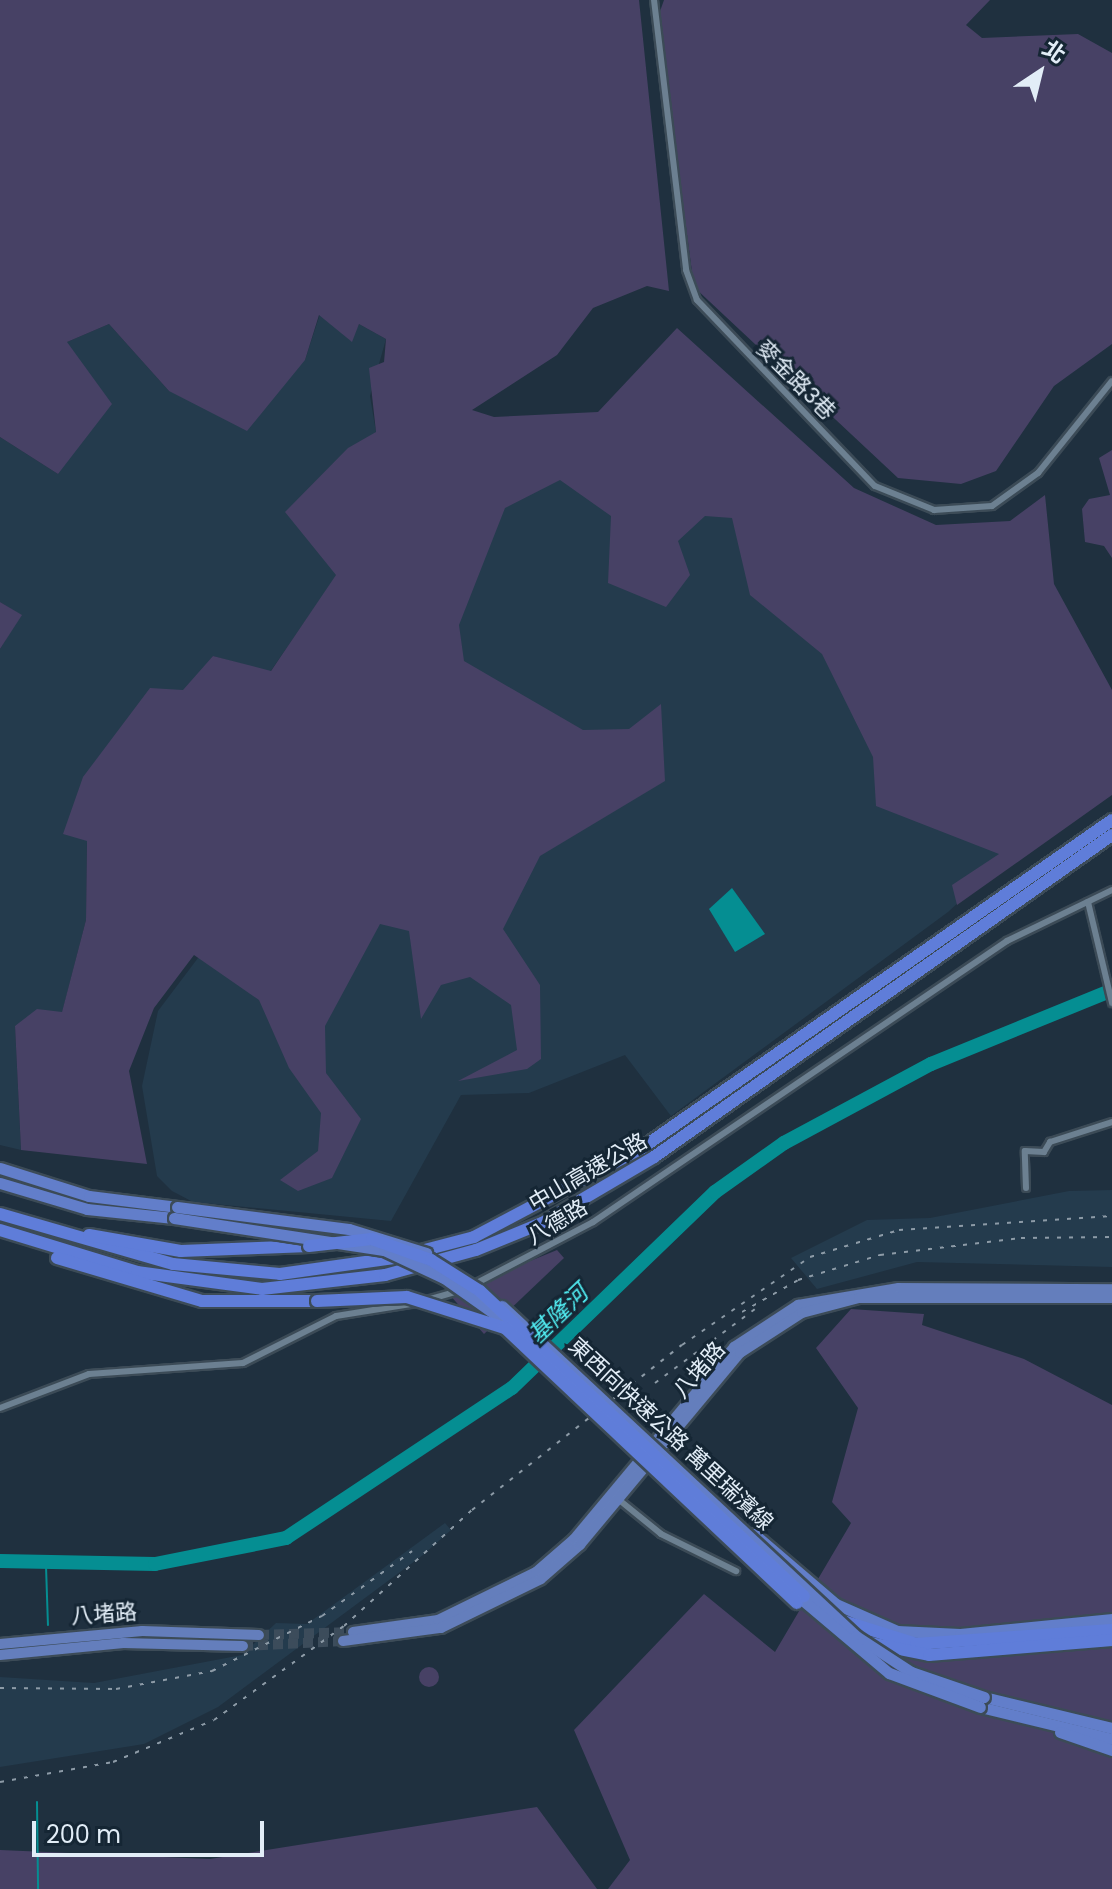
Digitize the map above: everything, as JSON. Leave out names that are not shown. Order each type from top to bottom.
[{"type":"highway","name":"中山高速公路","points":[[0,1213],[173,1264],[280,1274],[394,1258],[474,1237],[642,1148],[1112,820]]},
{"type":"highway","name":"中山高速公路","points":[[0,1231],[137,1272],[262,1289],[385,1275],[476,1250],[542,1223],[654,1157],[1112,835]]},
{"type":"highway","name":"東西向快速公路 萬里瑞濱線","points":[[0,1168],[45,1184],[175,1212],[359,1243],[444,1278],[508,1324],[848,1644],[902,1680],[982,1702],[1112,1728]]},
{"type":"highway","name":"東西向快速公路 萬里瑞濱線","points":[[0,1183],[46,1199],[349,1229],[434,1257],[521,1320],[875,1651],[925,1678],[1014,1716],[1112,1739]]},
{"type":"highway","points":[[0,1213],[153,1248],[309,1246],[372,1239],[431,1260],[480,1291],[801,1600],[853,1625],[916,1644],[1112,1630]]},
{"type":"highway","points":[[0,1231],[108,1277],[202,1301],[407,1297],[505,1328],[801,1600],[839,1629],[912,1654],[1112,1640]]},
{"type":"highway","points":[[702,1492],[829,1599],[866,1621],[909,1633],[960,1634],[1112,1619]]},
{"type":"highway","points":[[1014,1716],[1112,1750]]},
{"type":"main road","name":"八堵路","points":[[353,1632],[438,1620],[536,1572],[574,1539],[715,1366],[798,1305],[899,1288],[1112,1289]]},
{"type":"main road","name":"八堵路","points":[[343,1641],[415,1635],[516,1597],[580,1545],[740,1353],[802,1313],[859,1298],[1112,1298]]},
{"type":"main road","name":"八堵路","points":[[0,1644],[142,1631],[259,1635]]},
{"type":"main road","name":"八堵路","points":[[0,1655],[123,1643],[243,1646]]},
{"type":"street","name":"麥金路3巷","points":[[654,0],[686,270],[697,300],[875,486],[934,510],[992,506],[1038,473],[1112,381]]},
{"type":"street","name":"八德路","points":[[0,1408],[89,1374],[243,1363],[336,1316],[434,1299],[491,1278],[619,1206],[1007,941],[1112,890]]},
{"type":"street","points":[[1088,902],[1112,1003]]},
{"type":"street","points":[[1026,1188],[1025,1151],[1044,1152],[1050,1142],[1112,1122]]},
{"type":"street","points":[[618,1499],[661,1534],[736,1571]]},
{"type":"shaded area","points":[[0,0],[639,0],[669,291],[647,286],[593,308],[557,355],[472,410],[494,417],[598,412],[677,328],[854,488],[936,525],[1010,521],[1045,495],[1054,584],[1112,690],[1112,795],[957,905],[952,885],[999,854],[876,806],[873,757],[822,654],[750,595],[732,518],[705,516],[678,541],[690,575],[666,607],[608,583],[611,516],[560,480],[505,508],[459,625],[464,661],[583,730],[629,729],[661,704],[665,781],[540,856],[503,929],[540,985],[541,1059],[527,1069],[458,1081],[517,1050],[511,1005],[470,977],[441,985],[421,1019],[409,931],[380,924],[325,1026],[326,1073],[361,1119],[332,1178],[298,1191],[280,1180],[318,1151],[321,1113],[289,1068],[259,1000],[194,955],[154,1008],[129,1071],[147,1164],[21,1150],[15,1026],[37,1009],[62,1012],[86,920],[87,841],[63,834],[83,777],[150,688],[183,690],[213,656],[271,671],[336,575],[285,512],[348,448],[376,432],[369,368],[384,362],[386,339],[359,324],[352,342],[319,315],[305,360],[247,431],[169,391],[109,324],[67,342],[112,404],[58,474],[0,437]]},
{"type":"shaded area","points":[[664,0],[990,0],[966,25],[982,38],[1078,34],[1112,53],[1112,344],[1054,386],[996,471],[961,484],[898,478],[694,287],[658,17]]},
{"type":"shaded area","points":[[320,314],[351,341],[359,324],[386,339],[370,396],[376,432],[337,575],[270,672],[213,656],[87,841],[86,920],[62,1013],[15,1026],[21,1150],[0,1145],[0,649],[21,615],[0,602],[0,437],[58,474],[67,342],[109,324],[169,391],[305,360]]},
{"type":"shaded area","points":[[605,450],[799,539],[1020,846],[948,912],[671,1116],[625,1055],[529,1093],[461,1095],[391,1221],[193,1202],[172,1191],[157,1176],[142,1086],[158,1011],[207,946],[487,496]]},
{"type":"shaded area","points":[[1112,450],[1112,558],[1104,546],[1085,542],[1082,509],[1089,499],[1110,495],[1099,458]]},
{"type":"shaded area","points":[[0,602],[22,615],[0,649]]},
{"type":"shaded area","points":[[732,888],[765,934],[735,952],[709,909]]},
{"type":"shaded area","points":[[1112,1190],[1112,1267],[917,1262],[817,1289],[791,1258],[867,1220],[930,1218],[1069,1191]]},
{"type":"shaded area","points":[[557,1250],[564,1258],[484,1334],[449,1294]]},
{"type":"shaded area","points":[[851,1309],[924,1314],[922,1325],[1024,1359],[1112,1405],[1112,1889],[608,1889],[630,1860],[574,1730],[704,1594],[775,1652],[851,1523],[832,1502],[858,1408],[816,1348]]},
{"type":"shaded area","points":[[445,1523],[451,1530],[423,1555],[218,1707],[144,1744],[0,1767],[0,1677],[94,1683],[242,1655],[276,1623],[307,1624]]},
{"type":"shaded area","points":[[429,1667],[436,1670],[439,1677],[436,1684],[429,1687],[422,1684],[419,1677],[422,1670]]},
{"type":"shaded area","points":[[537,1807],[597,1889],[0,1889],[0,1850],[210,1859]]},
{"type":"waterway","name":"基隆河","points":[[0,1561],[155,1564],[286,1538],[512,1388],[715,1192],[784,1143],[931,1064],[1112,990]]},
{"type":"waterway","points":[[46,1566],[48,1625]]},
{"type":"waterway","points":[[37,1802],[38,1889]]},
{"type":"tunnel","points":[[259,1635],[353,1632]]},
{"type":"tunnel","points":[[243,1646],[343,1641]]},
{"type":"railway","points":[[0,1782],[113,1762],[214,1720],[344,1626],[472,1510],[682,1345],[810,1257],[899,1230],[1112,1216]]},
{"type":"railway","points":[[742,1312],[798,1280],[880,1255],[1021,1238],[1112,1237]]},
{"type":"railway","points":[[655,1383],[755,1309]]},
{"type":"railway","points":[[0,1688],[116,1689],[212,1671],[322,1616],[412,1551]]}]
